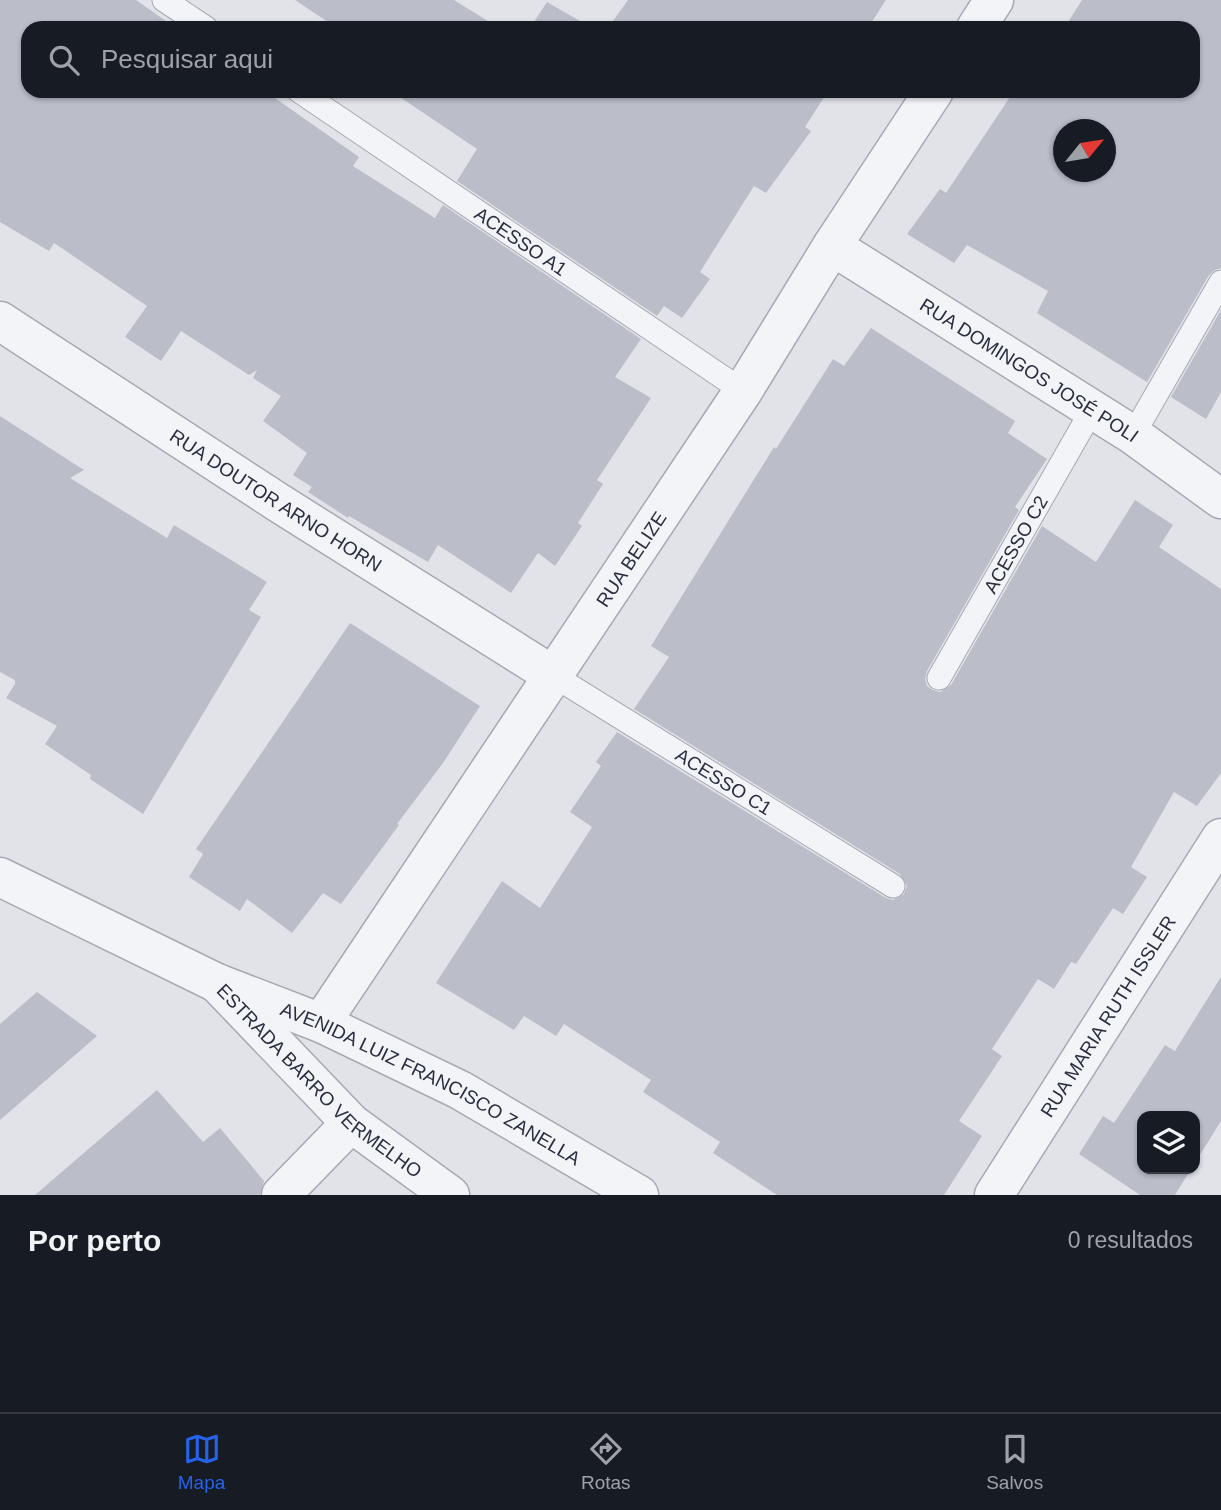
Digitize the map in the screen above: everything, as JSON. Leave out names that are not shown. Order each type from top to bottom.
[{"type":"street","points":[[980,21],[994,0]]},
{"type":"street","name":"RUA BELIZE","points":[[321,1023],[743,391],[832,246],[929,98]]},
{"type":"street","name":"RUA DOMINGOS JOSÉ POLI","points":[[832,246],[1133,435],[1221,499]]},
{"type":"street","name":"RUA DOUTOR ARNO HORN","points":[[0,321],[279,503],[554,676]]},
{"type":"street","name":"RUA MARIA RUTH ISSLER","points":[[994,1195],[1221,838]]},
{"type":"street","name":"ESTRADA BARRO VERMELHO","points":[[0,877],[218,983],[351,1123],[450,1195]]},
{"type":"street","name":"AVENIDA LUIZ FRANCISCO ZANELLA","points":[[218,983],[321,1023],[460,1090],[639,1195]]},
{"type":"street","points":[[281,1195],[351,1123]]},
{"type":"lane","points":[[164,0],[196,21]]},
{"type":"lane","name":"ACESSO A1","points":[[309,98],[743,391]]},
{"type":"lane","points":[[1133,435],[1221,282]]},
{"type":"lane","name":"ACESSO C2","points":[[939,678],[1092,410]]},
{"type":"lane","name":"ACESSO C1","points":[[554,676],[893,886]]},
{"type":"building","points":[[0,0],[136,0],[166,21],[21,21],[21,98],[275,98],[359,157],[353,166],[435,218],[443,205],[641,339],[615,377],[651,398],[597,480],[603,484],[578,523],[582,526],[555,566],[538,553],[511,593],[438,545],[428,562],[349,516],[348,518],[308,492],[312,487],[293,475],[307,453],[263,421],[281,396],[253,378],[257,370],[249,375],[181,331],[161,361],[125,337],[147,306],[54,243],[49,251],[0,222]]},
{"type":"building","points":[[295,0],[454,0],[488,21],[326,21]]},
{"type":"building","points":[[628,0],[886,0],[872,21],[613,21]]},
{"type":"building","points":[[1082,0],[1221,0],[1221,268],[1209,275],[1147,382],[1037,313],[1048,291],[967,245],[954,263],[907,234],[940,189],[946,193],[1009,98],[1200,98],[1200,21],[1069,21]]},
{"type":"building","points":[[547,2],[580,21],[535,21]]},
{"type":"building","points":[[401,98],[824,98],[805,127],[811,131],[766,193],[754,186],[700,272],[710,279],[682,318],[664,306],[657,316],[457,181],[477,149]]},
{"type":"building","points":[[1221,310],[1221,392],[1206,419],[1171,397]]},
{"type":"building","points":[[871,328],[1015,421],[1008,433],[1047,459],[1015,507],[1019,510],[927,671],[927,686],[940,692],[951,685],[1042,526],[1096,562],[1135,500],[1173,525],[1159,547],[1221,589],[1221,773],[1197,806],[1174,792],[1131,867],[1147,877],[1123,914],[1113,908],[1076,964],[1071,962],[1054,989],[1038,979],[992,1049],[1002,1056],[959,1121],[982,1136],[944,1195],[777,1195],[713,1153],[720,1142],[643,1092],[651,1080],[564,1024],[556,1036],[524,1016],[514,1030],[436,983],[502,881],[540,908],[592,827],[570,812],[601,766],[596,762],[617,732],[886,898],[893,900],[904,894],[907,886],[900,874],[634,709],[669,657],[651,646],[774,447],[776,449],[833,359],[844,366]]},
{"type":"building","points":[[0,416],[84,470],[70,478],[167,538],[174,525],[267,582],[249,610],[261,617],[143,814],[90,779],[91,775],[45,744],[57,726],[6,698],[15,680],[0,672]]},
{"type":"building","points":[[350,623],[480,706],[443,763],[341,904],[323,893],[292,933],[247,899],[240,911],[189,877],[203,854],[196,849]]},
{"type":"building","points":[[1221,977],[1221,1121],[1200,1155],[1200,1111],[1137,1111],[1137,1174],[1188,1174],[1175,1195],[1140,1195],[1079,1154],[1103,1116],[1114,1123],[1165,1045],[1175,1051]]},
{"type":"building","points":[[37,992],[97,1036],[0,1120],[0,1024]]},
{"type":"building","points":[[157,1090],[203,1142],[220,1128],[264,1181],[260,1195],[35,1195]]}]
